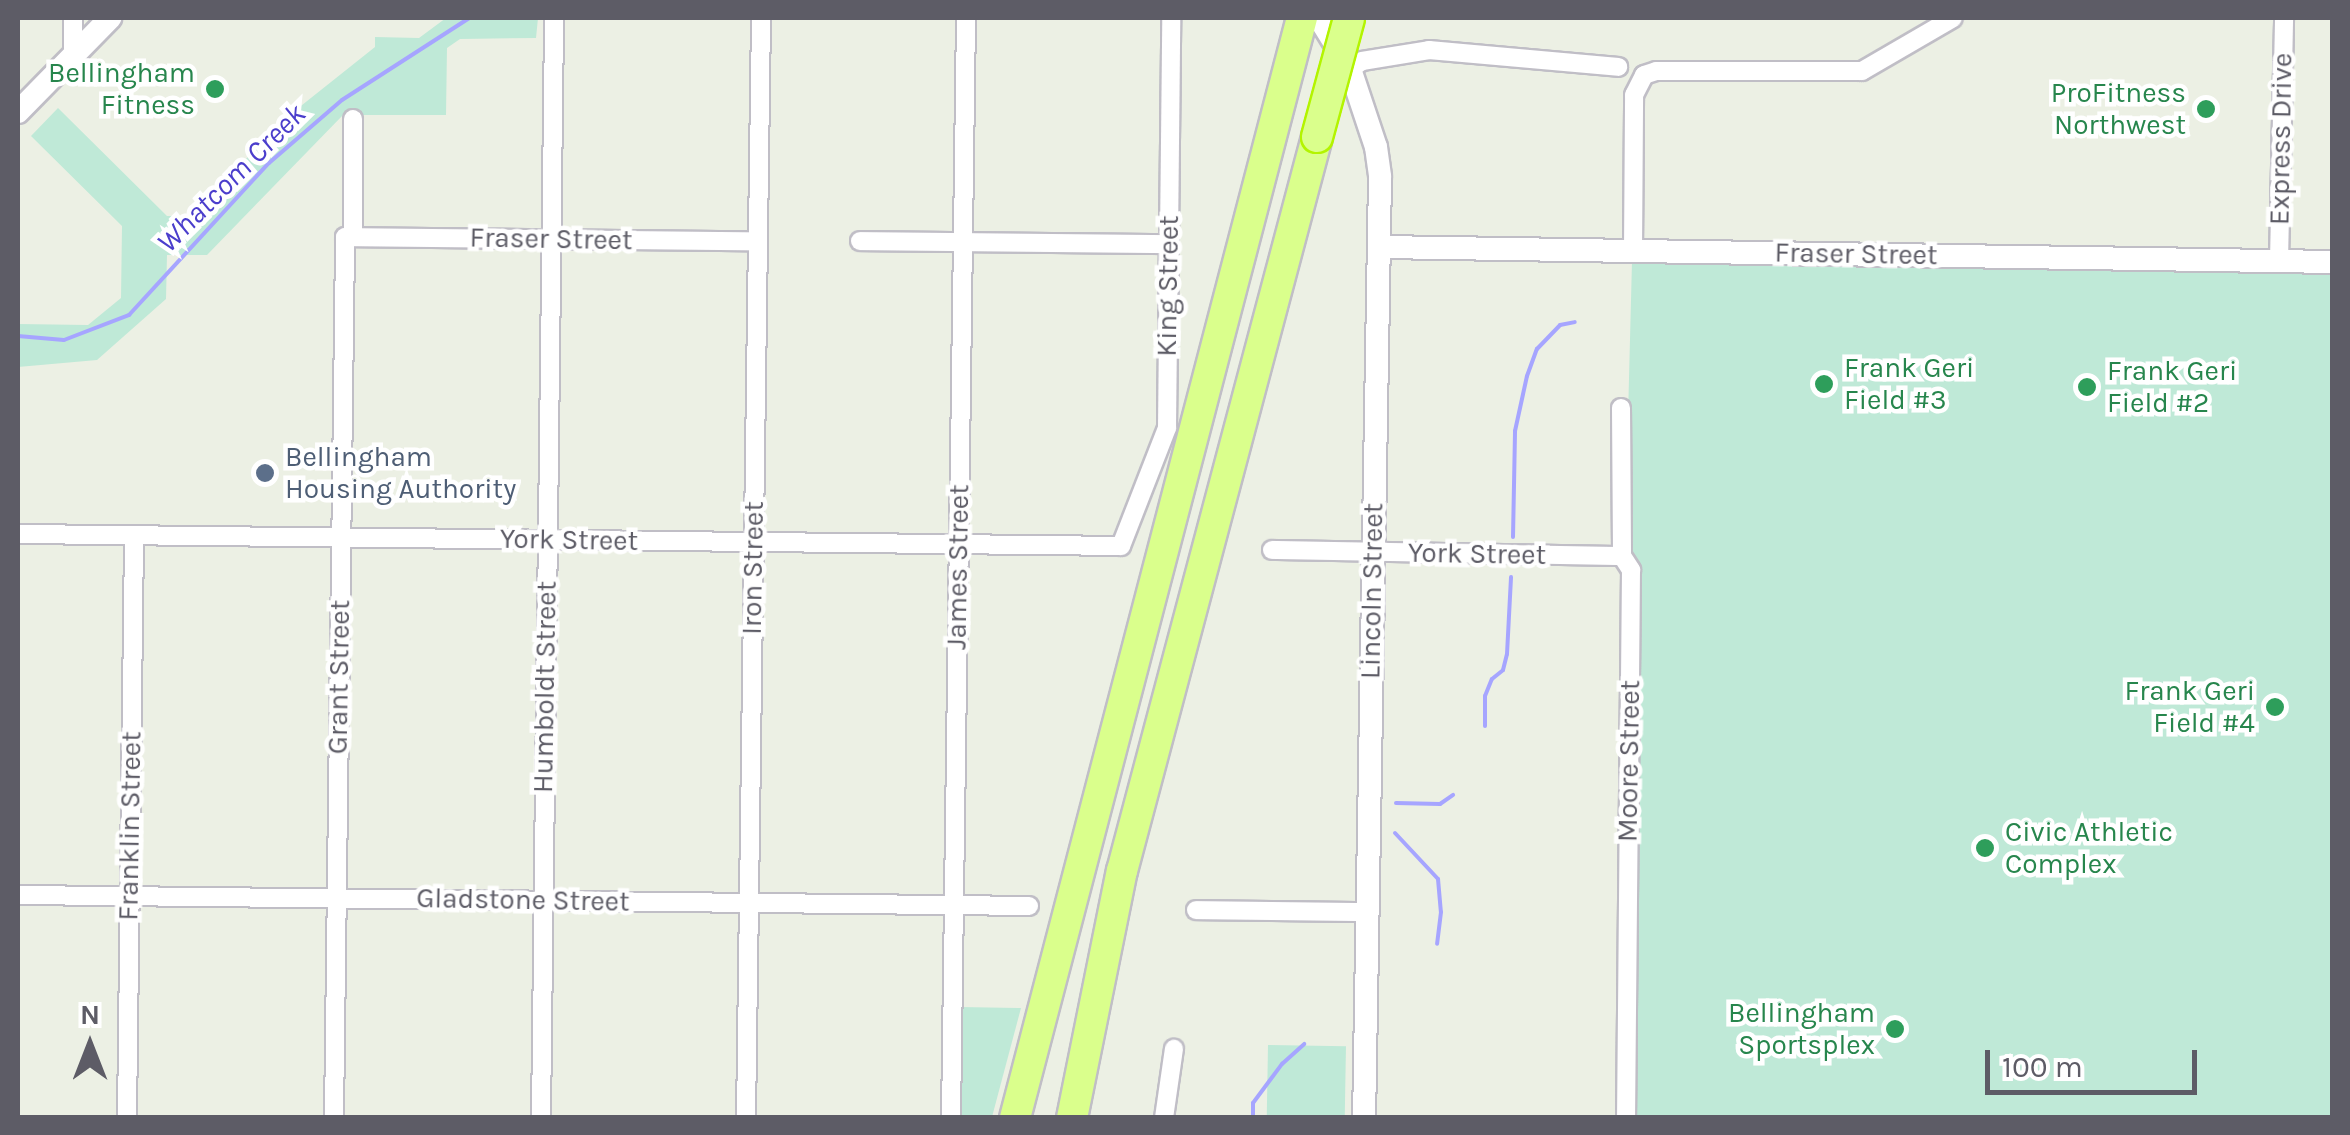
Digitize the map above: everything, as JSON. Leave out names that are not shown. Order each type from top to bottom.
[{"type":"highway","points":[[1015,1118],[1302,18]]},
{"type":"highway","points":[[1072,1118],[1127,852],[1317,137],[1341,29]]},
{"type":"highway","points":[[1060,1118],[1099,978]]},
{"type":"street","points":[[73,18],[73,56]]},
{"type":"street","points":[[18,112],[110,18]]},
{"type":"street","name":"Humboldt Street","points":[[540,1118],[554,18]]},
{"type":"street","name":"Iron Street","points":[[746,1118],[761,18]]},
{"type":"street","name":"James Street","points":[[951,1118],[966,18]]},
{"type":"street","name":"King Street","points":[[1121,546],[1167,428],[1170,18]]},
{"type":"street","points":[[1319,18],[1341,29]]},
{"type":"street","points":[[1633,251],[1634,94],[1644,74],[1862,72],[1953,18]]},
{"type":"street","name":"Express Drive","points":[[2279,261],[2284,18]]},
{"type":"street","points":[[1350,69],[1362,61],[1429,50],[1618,68]]},
{"type":"street","name":"Lincoln Street","points":[[1350,69],[1376,148],[1380,247],[1364,1118]]},
{"type":"street","name":"Grant Street","points":[[334,1118],[341,538],[353,119]]},
{"type":"street","name":"Fraser Street","points":[[349,237],[758,241]]},
{"type":"street","points":[[860,241],[1168,244]]},
{"type":"street","name":"Fraser Street","points":[[1380,247],[2332,262]]},
{"type":"street","name":"Moore Street","points":[[1621,408],[1622,556],[1631,570],[1626,1118]]},
{"type":"street","name":"York Street","points":[[18,534],[1121,546]]},
{"type":"street","name":"Franklin Street","points":[[127,1118],[134,535]]},
{"type":"street","name":"York Street","points":[[1272,550],[1622,556]]},
{"type":"street","name":"Gladstone Street","points":[[18,895],[1030,906]]},
{"type":"street","points":[[1196,910],[1368,912]]},
{"type":"street","points":[[1164,1118],[1174,1049]]},
{"type":"green space","points":[[446,18],[538,18],[536,38],[460,39],[447,48],[446,115],[343,115],[207,255],[167,255],[166,299],[97,360],[18,367],[18,324],[88,325],[121,298],[122,226],[31,136],[58,108],[167,216],[192,216],[282,121],[375,47],[375,37],[419,38]]},
{"type":"green space","name":"Civic Athletic Complex","points":[[1632,261],[2332,273],[2332,1117],[1633,1117],[1640,578],[1625,535]]},
{"type":"green space","points":[[960,1007],[1021,1008],[992,1117],[958,1118]]},
{"type":"green space","points":[[1268,1045],[1346,1046],[1345,1118],[1267,1117]]},
{"type":"waterway","name":"Whatcom Creek","points":[[18,336],[64,340],[129,315],[269,163],[342,100],[469,18]]},
{"type":"waterway","points":[[1513,537],[1515,431],[1527,376],[1537,349],[1560,325],[1575,322]]},
{"type":"waterway","points":[[1485,726],[1485,696],[1492,679],[1503,670],[1507,654],[1511,577]]},
{"type":"waterway","points":[[1396,803],[1440,804],[1453,795]]},
{"type":"waterway","points":[[1395,833],[1438,879],[1441,912],[1437,944]]},
{"type":"waterway","points":[[1253,1118],[1253,1103],[1282,1064],[1304,1044]]},
{"type":"place","name":"Bellingham Fitness","points":[[215,89]]},
{"type":"place","name":"ProFitness Northwest","points":[[2206,109]]},
{"type":"place","name":"Frank Geri Field #3","points":[[1824,384]]},
{"type":"place","name":"Frank Geri Field #2","points":[[2087,387]]},
{"type":"place","name":"Bellingham Housing Authority","points":[[265,473]]},
{"type":"place","name":"Frank Geri Field #4","points":[[2275,707]]},
{"type":"place","name":"Civic Athletic Complex","points":[[1985,848]]},
{"type":"place","name":"Bellingham Sportsplex","points":[[1895,1029]]}]
